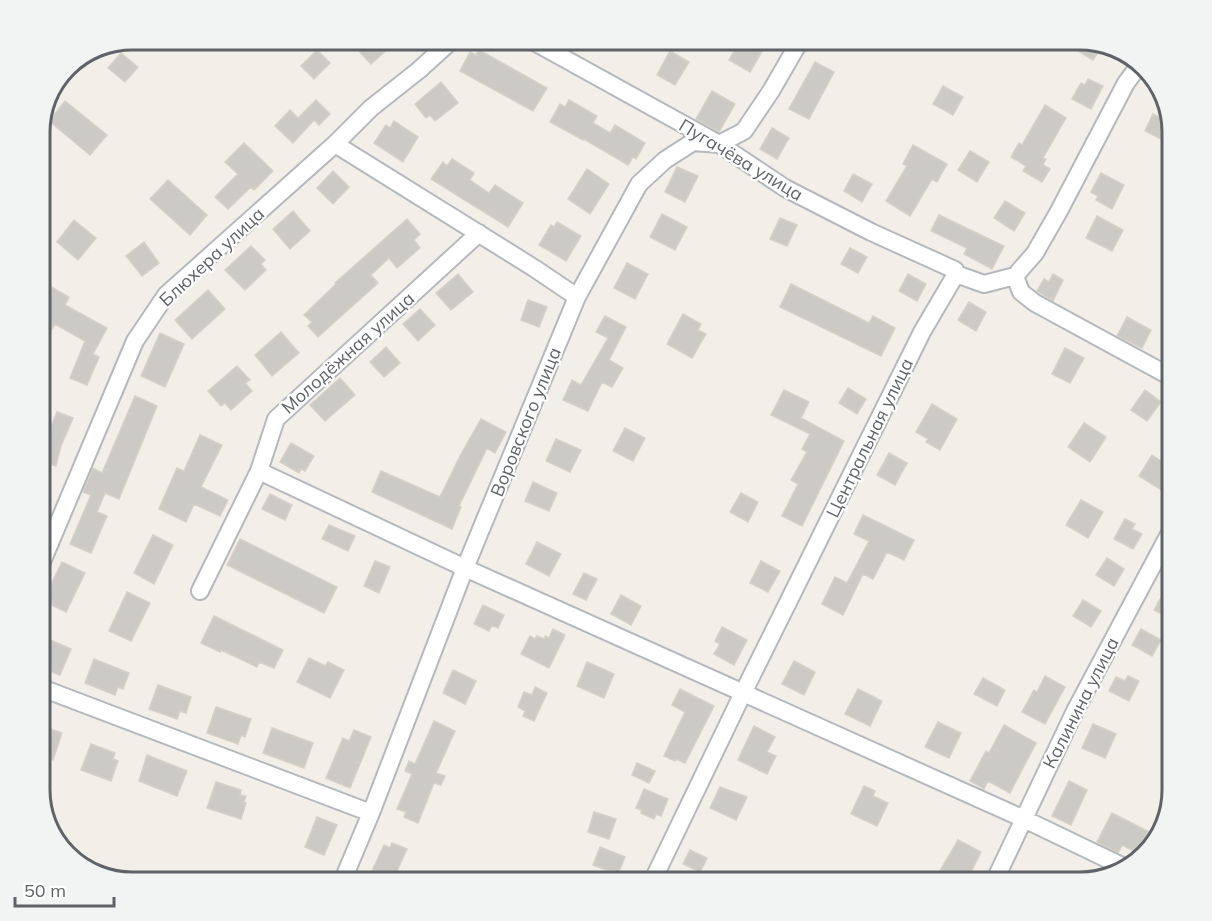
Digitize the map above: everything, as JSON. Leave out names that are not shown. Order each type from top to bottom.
[{"type":"street","name":"Блюхера улица","points":[[50,543],[135,341],[166,296],[335,144],[371,108],[441,50]]},
{"type":"street","name":"Пугачёва улица","points":[[549,50],[719,144],[785,188],[871,232],[955,270],[956,274]]},
{"type":"street","name":"Воровского улица","points":[[346,872],[465,568],[577,297],[639,184],[665,160],[693,142],[719,144],[744,131],[795,50]]},
{"type":"street","points":[[956,274],[984,284],[1015,276],[1035,253],[1126,83],[1135,71]]},
{"type":"street","points":[[335,144],[577,297]]},
{"type":"street","name":"Молодёжная улица","points":[[200,591],[259,471],[276,419],[479,233]]},
{"type":"street","name":"Центральная улица","points":[[657,872],[922,332],[956,274]]},
{"type":"street","points":[[1015,276],[1021,292],[1035,303],[1162,372]]},
{"type":"street","points":[[259,471],[465,568],[1024,819],[1116,863]]},
{"type":"street","name":"Калинина улица","points":[[999,872],[1075,711],[1162,549]]},
{"type":"street","points":[[50,691],[371,813]]},
{"type":"building","points":[[317,50],[330,63],[314,79],[301,66]]},
{"type":"building","points":[[358,50],[387,50],[371,64]]},
{"type":"building","points":[[479,50],[547,88],[533,111],[460,71],[470,52],[476,55]]},
{"type":"building","points":[[735,50],[763,50],[750,72],[729,60]]},
{"type":"building","points":[[1076,50],[1098,52],[1093,60]]},
{"type":"building","points":[[670,51],[689,62],[675,85],[657,75]]},
{"type":"building","points":[[121,53],[138,67],[125,82],[108,68]]},
{"type":"building","points":[[815,62],[834,72],[809,119],[789,109]]},
{"type":"building","points":[[1088,79],[1103,86],[1091,109],[1072,99],[1081,83],[1085,85]]},
{"type":"building","points":[[441,82],[458,103],[435,121],[430,115],[426,118],[415,104]]},
{"type":"building","points":[[943,86],[963,97],[953,115],[933,104]]},
{"type":"building","points":[[712,91],[735,104],[719,132],[696,119]]},
{"type":"building","points":[[316,100],[330,114],[319,125],[314,120],[293,143],[275,126],[290,110],[298,118]]},
{"type":"building","points":[[569,100],[597,116],[593,123],[610,133],[615,125],[645,143],[636,159],[633,157],[628,165],[550,122],[560,104],[565,107]]},
{"type":"building","points":[[65,101],[107,135],[90,155],[50,122]]},
{"type":"building","points":[[1045,105],[1066,118],[1043,158],[1046,159],[1043,165],[1050,169],[1042,182],[1023,171],[1026,166],[1011,157],[1019,143],[1022,145]]},
{"type":"building","points":[[1153,114],[1161,118],[1162,140],[1145,131]]},
{"type":"building","points":[[394,121],[418,137],[403,162],[374,143],[386,125],[390,128]]},
{"type":"building","points":[[772,128],[789,138],[777,159],[760,149]]},
{"type":"building","points":[[244,143],[273,171],[254,190],[251,187],[228,209],[215,197],[238,174],[225,162]]},
{"type":"building","points":[[913,145],[947,164],[937,182],[932,179],[910,216],[886,201],[907,166],[903,164]]},
{"type":"building","points":[[970,151],[989,162],[977,182],[958,170]]},
{"type":"building","points":[[452,159],[474,173],[470,180],[489,193],[495,185],[523,203],[508,227],[431,179],[443,162],[447,166]]},
{"type":"building","points":[[677,167],[698,176],[685,202],[665,192]]},
{"type":"building","points":[[587,169],[609,184],[590,214],[568,199]]},
{"type":"building","points":[[333,171],[349,187],[333,204],[317,188]]},
{"type":"building","points":[[1101,173],[1124,185],[1112,209],[1096,200],[1098,196],[1091,192]]},
{"type":"building","points":[[853,174],[872,184],[862,202],[844,191]]},
{"type":"building","points":[[168,180],[207,215],[190,235],[150,199]]},
{"type":"building","points":[[1005,201],[1025,213],[1014,231],[994,218]]},
{"type":"building","points":[[293,211],[310,231],[290,249],[273,229]]},
{"type":"building","points":[[662,214],[687,227],[675,250],[650,237]]},
{"type":"building","points":[[939,215],[1004,246],[992,269],[964,254],[967,248],[931,231]]},
{"type":"building","points":[[1097,216],[1123,230],[1112,251],[1086,238]]},
{"type":"building","points":[[780,218],[797,225],[787,246],[770,239]]},
{"type":"building","points":[[407,219],[420,234],[414,240],[420,248],[397,268],[389,258],[371,275],[378,283],[318,337],[308,326],[312,322],[304,315],[335,283]]},
{"type":"building","points":[[74,220],[96,238],[78,260],[57,242]]},
{"type":"building","points":[[557,222],[581,236],[566,261],[539,245],[551,225],[554,227]]},
{"type":"building","points":[[144,242],[159,263],[142,276],[126,256]]},
{"type":"building","points":[[251,246],[265,260],[261,264],[266,270],[245,290],[225,270]]},
{"type":"building","points":[[850,248],[867,257],[858,273],[841,264]]},
{"type":"building","points":[[627,263],[648,274],[635,299],[614,288]]},
{"type":"building","points":[[458,274],[473,292],[451,310],[436,293]]},
{"type":"building","points":[[908,274],[926,284],[917,301],[899,291]]},
{"type":"building","points":[[1053,274],[1063,280],[1053,301],[1037,291],[1044,279],[1049,282]]},
{"type":"building","points":[[791,284],[869,323],[873,316],[895,328],[881,356],[780,307]]},
{"type":"building","points":[[50,286],[69,297],[65,305],[107,328],[93,354],[99,357],[87,385],[70,378],[85,341],[55,324],[50,332]]},
{"type":"building","points":[[208,290],[225,309],[192,339],[175,320]]},
{"type":"building","points":[[528,300],[547,307],[539,327],[521,320]]},
{"type":"building","points":[[969,302],[986,312],[976,331],[958,320]]},
{"type":"building","points":[[420,309],[435,325],[418,341],[403,324]]},
{"type":"building","points":[[683,314],[701,324],[698,330],[706,334],[692,358],[667,344]]},
{"type":"building","points":[[605,316],[626,327],[609,360],[623,368],[612,387],[602,382],[588,411],[563,400],[572,380],[581,385],[608,338],[596,332]]},
{"type":"building","points":[[1127,317],[1151,330],[1142,348],[1117,336]]},
{"type":"building","points":[[281,332],[299,353],[272,376],[255,355]]},
{"type":"building","points":[[160,333],[184,344],[165,387],[141,376]]},
{"type":"building","points":[[386,347],[400,363],[384,377],[370,362]]},
{"type":"building","points":[[1065,348],[1084,358],[1070,383],[1052,374]]},
{"type":"building","points":[[237,366],[250,380],[245,383],[252,391],[231,410],[225,403],[221,406],[208,391]]},
{"type":"building","points":[[340,378],[355,395],[325,421],[310,405]]},
{"type":"building","points":[[848,388],[866,399],[857,414],[839,403]]},
{"type":"building","points":[[784,390],[809,402],[801,418],[844,441],[802,526],[782,516],[798,484],[791,480],[807,452],[802,449],[810,434],[771,415]]},
{"type":"building","points":[[1145,390],[1161,402],[1147,421],[1131,410]]},
{"type":"building","points":[[135,396],[157,406],[119,499],[105,493],[97,512],[107,516],[91,553],[70,544],[91,495],[83,492],[93,468],[102,473]]},
{"type":"building","points":[[932,404],[957,419],[940,450],[926,442],[928,439],[916,432]]},
{"type":"building","points":[[57,412],[73,418],[61,446],[56,466],[50,464],[50,429]]},
{"type":"building","points":[[481,419],[506,432],[495,453],[487,448],[459,506],[461,507],[452,529],[372,492],[381,471],[440,497]]},
{"type":"building","points":[[1084,423],[1106,437],[1090,462],[1068,447]]},
{"type":"building","points":[[625,428],[645,438],[633,461],[613,451]]},
{"type":"building","points":[[200,435],[222,445],[201,487],[228,500],[220,516],[194,504],[186,522],[159,509],[177,468],[184,471]]},
{"type":"building","points":[[556,439],[581,450],[570,472],[546,461]]},
{"type":"building","points":[[291,443],[314,456],[305,471],[301,469],[299,473],[280,462]]},
{"type":"building","points":[[889,453],[907,463],[895,485],[877,475]]},
{"type":"building","points":[[1152,455],[1162,462],[1162,490],[1139,476]]},
{"type":"building","points":[[533,482],[557,493],[549,511],[525,501]]},
{"type":"building","points":[[741,493],[758,502],[748,522],[730,512]]},
{"type":"building","points":[[270,494],[292,505],[285,520],[262,509]]},
{"type":"building","points":[[1081,500],[1103,512],[1088,538],[1066,525]]},
{"type":"building","points":[[863,515],[914,540],[904,560],[887,552],[873,579],[863,574],[843,615],[822,604],[835,577],[847,583],[869,541],[854,534]]},
{"type":"building","points":[[1125,519],[1135,524],[1132,529],[1142,534],[1133,549],[1114,539]]},
{"type":"building","points":[[329,525],[355,536],[348,551],[322,539]]},
{"type":"building","points":[[153,535],[173,545],[154,584],[134,573]]},
{"type":"building","points":[[240,539],[337,587],[324,613],[227,565]]},
{"type":"building","points":[[537,542],[561,554],[549,576],[526,564]]},
{"type":"building","points":[[1107,558],[1124,569],[1114,586],[1096,575]]},
{"type":"building","points":[[375,561],[390,567],[379,593],[364,586]]},
{"type":"building","points":[[761,561],[780,571],[768,592],[750,583]]},
{"type":"building","points":[[62,562],[85,573],[66,612],[50,604],[50,587]]},
{"type":"building","points":[[584,573],[597,579],[586,600],[573,594]]},
{"type":"building","points":[[127,592],[150,603],[131,641],[109,631]]},
{"type":"building","points":[[621,595],[641,606],[631,625],[611,614]]},
{"type":"building","points":[[1162,596],[1162,614],[1154,610]]},
{"type":"building","points":[[1083,600],[1101,611],[1091,627],[1073,616]]},
{"type":"building","points":[[483,605],[504,615],[498,628],[492,625],[489,631],[474,624]]},
{"type":"building","points":[[214,616],[283,650],[274,668],[259,662],[257,667],[201,643]]},
{"type":"building","points":[[722,627],[747,640],[734,665],[714,654],[720,644],[715,641]]},
{"type":"building","points":[[553,629],[565,635],[549,668],[521,654],[530,636],[535,639],[537,636],[544,639],[545,636],[549,638]]},
{"type":"building","points":[[1141,629],[1161,640],[1152,656],[1132,645]]},
{"type":"building","points":[[50,640],[71,649],[60,675],[50,671]]},
{"type":"building","points":[[309,658],[325,666],[328,662],[344,670],[330,698],[297,682]]},
{"type":"building","points":[[94,659],[129,673],[123,689],[118,687],[115,695],[85,683]]},
{"type":"building","points":[[794,661],[815,672],[804,695],[782,684]]},
{"type":"building","points":[[587,662],[614,674],[604,698],[577,686]]},
{"type":"building","points":[[453,670],[476,681],[465,704],[443,693]]},
{"type":"building","points":[[1045,676],[1065,687],[1045,724],[1022,712],[1034,690],[1037,692]]},
{"type":"building","points":[[1128,676],[1139,681],[1129,701],[1109,691],[1116,677],[1125,681]]},
{"type":"building","points":[[983,678],[1005,690],[997,706],[974,694]]},
{"type":"building","points":[[158,685],[191,697],[186,713],[180,711],[177,719],[149,709]]},
{"type":"building","points":[[535,687],[547,693],[534,721],[523,716],[525,711],[518,707],[524,692],[532,695]]},
{"type":"building","points":[[680,689],[714,706],[685,763],[664,756],[685,712],[672,705]]},
{"type":"building","points":[[858,689],[882,701],[870,726],[845,714]]},
{"type":"building","points":[[216,707],[251,719],[245,737],[241,735],[238,744],[207,733]]},
{"type":"building","points":[[434,721],[455,731],[436,773],[445,776],[441,785],[434,783],[418,823],[404,817],[406,812],[397,809],[412,774],[405,771],[409,761],[415,764]]},
{"type":"building","points":[[938,722],[961,733],[949,758],[925,747]]},
{"type":"building","points":[[1093,724],[1116,734],[1105,758],[1082,748]]},
{"type":"building","points":[[1004,725],[1036,743],[1010,793],[988,781],[984,789],[970,781],[986,751],[989,753]]},
{"type":"building","points":[[754,726],[775,737],[767,752],[776,756],[767,774],[738,760]]},
{"type":"building","points":[[272,728],[313,743],[304,768],[263,753]]},
{"type":"building","points":[[50,729],[62,733],[53,760],[50,759]]},
{"type":"building","points":[[354,730],[371,737],[350,788],[326,778],[343,738],[349,741]]},
{"type":"building","points":[[91,744],[115,753],[113,759],[118,761],[111,781],[81,770]]},
{"type":"building","points":[[147,755],[187,771],[177,796],[139,781]]},
{"type":"building","points":[[637,763],[655,771],[649,783],[632,775]]},
{"type":"building","points":[[1069,781],[1087,790],[1071,825],[1052,816]]},
{"type":"building","points":[[216,782],[241,790],[240,795],[246,796],[241,819],[207,808]]},
{"type":"building","points":[[864,786],[875,791],[873,796],[888,803],[877,826],[851,814]]},
{"type":"building","points":[[720,787],[747,797],[736,820],[710,808]]},
{"type":"building","points":[[644,789],[668,799],[661,816],[656,814],[654,819],[636,808]]},
{"type":"building","points":[[594,812],[616,819],[609,839],[588,832]]},
{"type":"building","points":[[1112,813],[1150,832],[1134,851],[1122,845],[1118,853],[1097,842]]},
{"type":"building","points":[[317,817],[337,825],[324,855],[305,847]]},
{"type":"building","points":[[958,840],[981,852],[971,872],[939,872]]},
{"type":"building","points":[[392,843],[407,849],[397,872],[372,871],[384,845],[390,848]]},
{"type":"building","points":[[600,847],[625,857],[619,872],[593,865]]},
{"type":"building","points":[[690,850],[707,858],[700,872],[683,864]]}]
